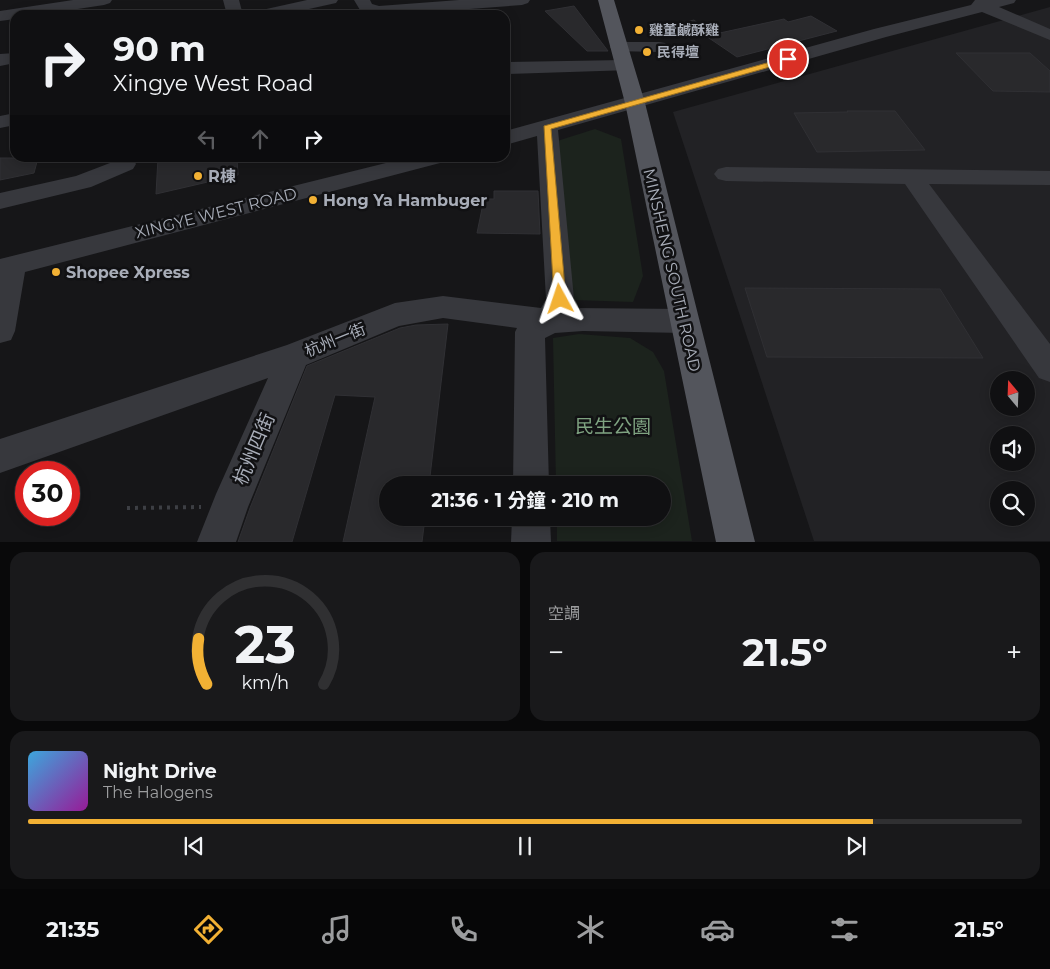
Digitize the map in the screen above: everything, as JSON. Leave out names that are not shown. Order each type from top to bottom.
[{"type":"main road","name":"MINSHENG SOUTH ROAD","points":[[606,0],[635,103],[736,542]]},
{"type":"street","points":[[0,7],[2,0]]},
{"type":"street","points":[[39,10],[104,0]]},
{"type":"street","points":[[283,10],[330,0]]},
{"type":"street","points":[[362,0],[366,7],[375,10]]},
{"type":"street","points":[[391,10],[522,0]]},
{"type":"street","points":[[510,137],[547,128],[880,33],[976,3],[1008,0]]},
{"type":"street","points":[[976,3],[1050,35]]},
{"type":"street","points":[[619,47],[659,47]]},
{"type":"street","points":[[510,68],[624,66]]},
{"type":"street","points":[[531,476],[530,332],[550,321],[560,299],[547,128]]},
{"type":"street","name":"XINGYE WEST ROAD","points":[[7,267],[416,162]]},
{"type":"street","points":[[0,201],[83,182],[124,164]]},
{"type":"street","points":[[726,174],[1050,178]]},
{"type":"street","points":[[912,177],[1050,368]]},
{"type":"street","points":[[0,331],[7,267]]},
{"type":"street","name":"杭州一街","points":[[0,456],[294,356],[395,315],[443,307],[550,321],[583,319],[684,321]]},
{"type":"street","name":"杭州四街","points":[[216,542],[229,507],[294,356]]},
{"type":"street","points":[[531,526],[532,542]]},
{"type":"path","points":[[127,508],[229,507]]},
{"type":"shaded area","points":[[1050,7],[1050,541],[814,541],[673,112]]},
{"type":"green space","points":[[595,129],[621,139],[643,276],[633,302],[574,300],[569,273],[557,141]]},
{"type":"green space","name":"民生公園","points":[[579,334],[630,338],[653,352],[664,371],[692,541],[557,541],[557,526],[671,526],[671,476],[556,476],[553,338]]},
{"type":"building","points":[[574,6],[608,51],[587,51],[545,11]]},
{"type":"building","points":[[811,16],[837,31],[737,57],[706,36],[784,19],[788,22]]},
{"type":"building","points":[[694,20],[711,34],[688,38],[674,25]]},
{"type":"building","points":[[956,53],[1030,53],[1050,71],[1050,92],[993,91]]},
{"type":"building","points":[[895,111],[925,150],[817,152],[794,113]]},
{"type":"building","points":[[0,158],[10,158],[10,162],[37,162],[34,173],[0,180]]},
{"type":"building","name":"R棟","points":[[158,162],[237,162],[238,175],[156,194]]},
{"type":"building","points":[[494,191],[538,191],[540,234],[477,233],[484,199],[494,199]]},
{"type":"building","points":[[745,288],[940,289],[983,358],[767,357]]},
{"type":"building","points":[[448,324],[430,476],[379,476],[379,526],[424,526],[422,542],[343,542],[375,397],[335,395],[292,542],[238,542],[307,366],[400,328],[416,325]]},
{"type":"place","name":"雞董鹹酥雞","points":[[639,30]]},
{"type":"place","name":"民得壇","points":[[647,52]]},
{"type":"place","name":"R棟","points":[[198,176]]},
{"type":"place","name":"Hong Ya Hambuger","points":[[313,200]]},
{"type":"place","name":"Shopee Xpress","points":[[56,272]]},
{"type":"route","points":[[560,299],[547,128],[788,59]]}]
